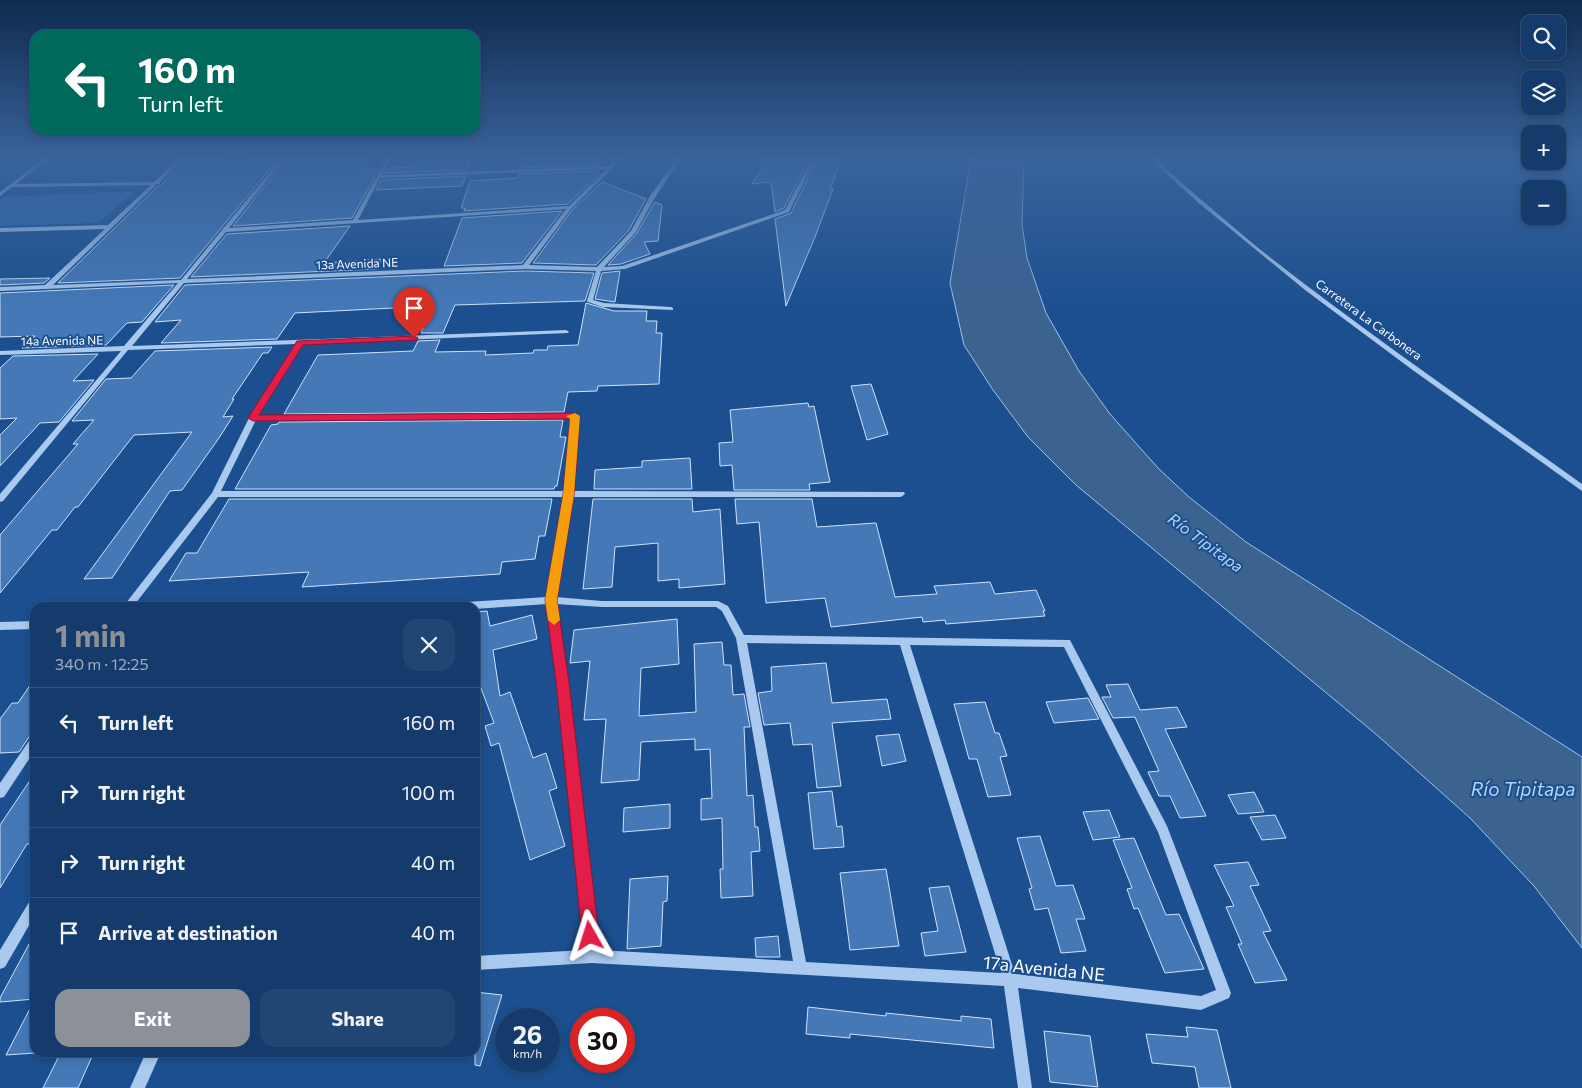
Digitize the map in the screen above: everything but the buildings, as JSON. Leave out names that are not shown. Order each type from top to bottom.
[{"type":"street","points":[[47,288],[129,209]]},
{"type":"street","points":[[0,499],[242,209]]},
{"type":"street","points":[[355,221],[361,209]]},
{"type":"street","points":[[225,230],[543,209]]},
{"type":"street","points":[[525,267],[569,209]]},
{"type":"street","points":[[646,209],[633,232],[598,269],[590,301],[603,305],[671,309]]},
{"type":"street","points":[[598,269],[623,268],[787,211],[788,209]]},
{"type":"street","name":"Carretera La Carbonera","points":[[1210,209],[1254,247],[1358,326],[1582,488]]},
{"type":"street","points":[[0,230],[109,227]]},
{"type":"street","name":"13a Avenida NE","points":[[0,289],[525,267],[598,269]]},
{"type":"street","name":"14a Avenida NE","points":[[0,353],[124,350],[566,332]]},
{"type":"street","points":[[131,602],[216,494],[253,418],[300,343]]},
{"type":"street","points":[[253,418],[575,416],[568,495],[551,600],[563,682],[592,956]]},
{"type":"street","points":[[216,494],[902,494]]},
{"type":"street","points":[[480,605],[551,600],[602,604],[718,604],[725,609],[741,638],[801,968]]},
{"type":"street","points":[[0,626],[30,625]]},
{"type":"street","points":[[741,638],[904,641],[1010,980],[1025,1088]]},
{"type":"street","name":"17a Avenida NE","points":[[480,963],[592,956],[1010,980],[1201,1003],[1224,993],[1164,830],[1067,643],[904,641]]},
{"type":"street","points":[[0,792],[30,748]]},
{"type":"street","points":[[0,962],[30,911]]},
{"type":"street","points":[[137,1088],[152,1057]]},
{"type":"shaded area","points":[[0,209],[114,209],[98,223],[0,226]]},
{"type":"water","name":"Río Tipitapa","points":[[962,209],[1022,209],[1022,224],[1027,258],[1046,313],[1079,371],[1110,414],[1158,468],[1189,497],[1246,542],[1582,757],[1582,948],[1534,886],[1470,818],[1377,735],[1076,485],[1028,437],[993,390],[964,345],[950,283]]},
{"type":"slow traffic","points":[[554,620],[551,600],[568,495],[575,416],[571,416]]},
{"type":"route","points":[[414,338],[300,343],[253,418],[575,416],[568,495],[551,600],[563,682],[590,936]]}]
